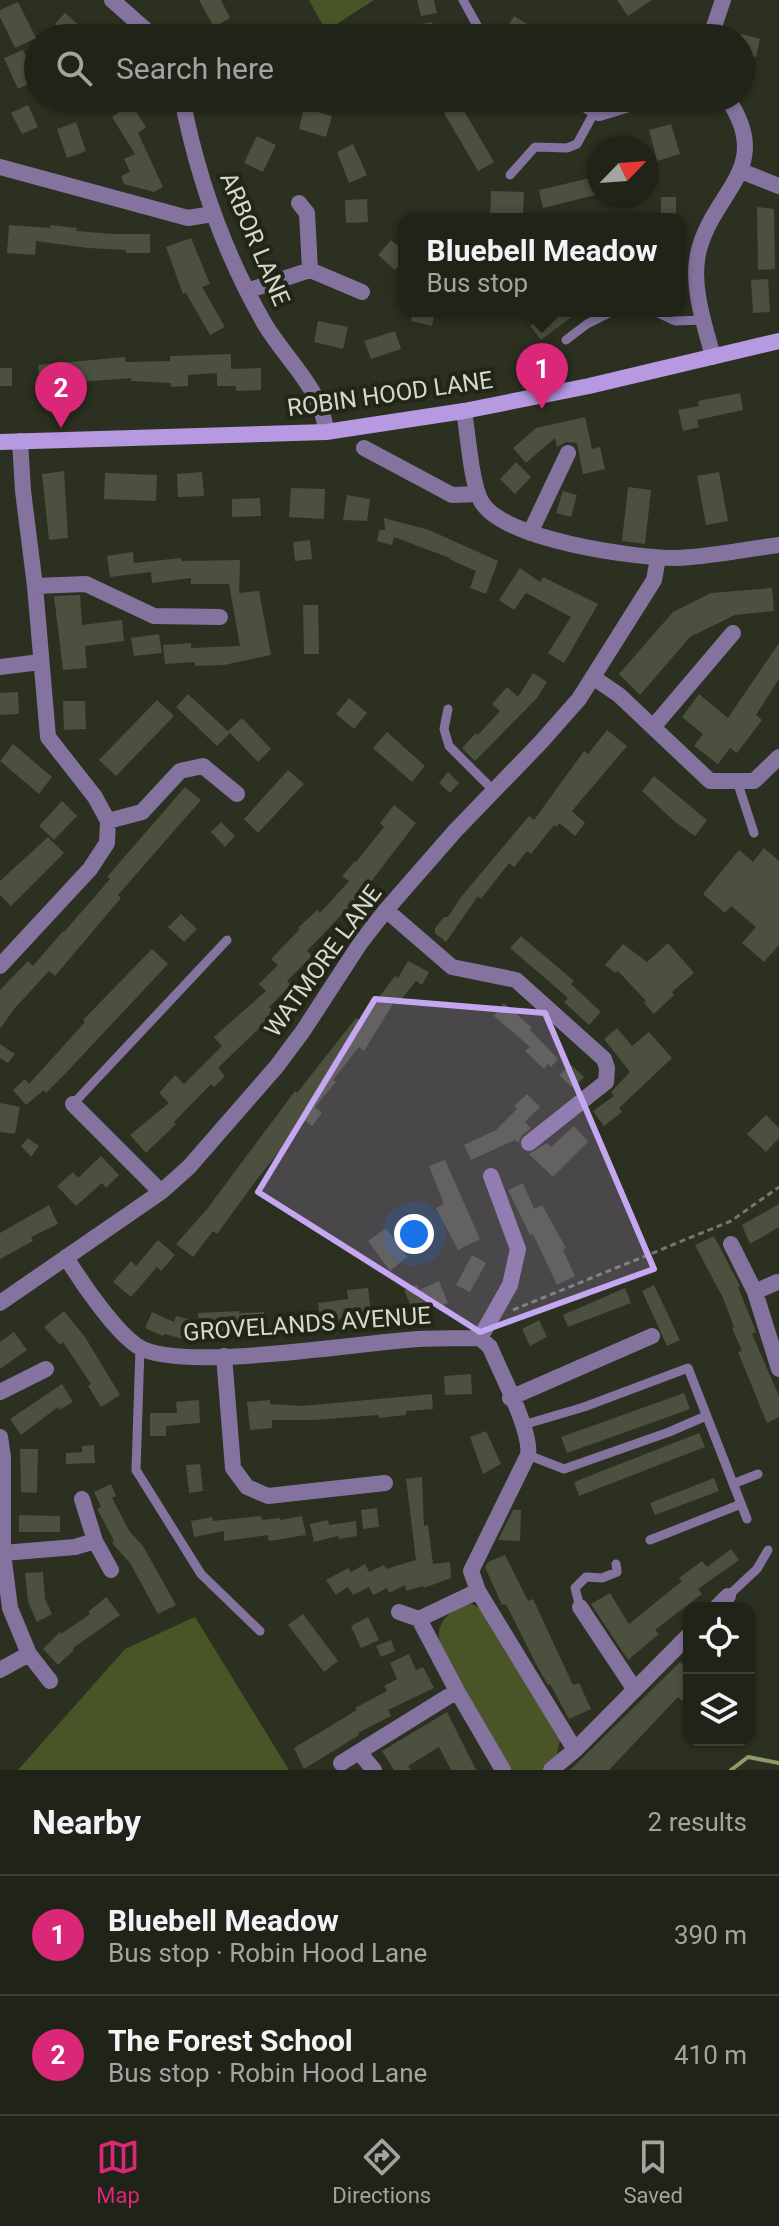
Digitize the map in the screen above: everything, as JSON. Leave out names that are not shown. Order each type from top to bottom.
[{"type":"main road","name":"ROBIN HOOD LANE","points":[[0,442],[326,432],[464,411],[589,386],[779,341]]},
{"type":"street","points":[[112,0],[139,24]]},
{"type":"street","points":[[715,24],[723,0]]},
{"type":"street","name":"ARBOR LANE","points":[[185,112],[213,214],[265,324],[322,410],[326,432]]},
{"type":"street","points":[[713,357],[697,279],[698,254],[708,224],[741,171],[744,150],[742,129],[734,112]]},
{"type":"street","points":[[0,167],[188,218],[213,214]]},
{"type":"street","points":[[741,171],[779,186]]},
{"type":"street","points":[[299,203],[307,213],[310,270]]},
{"type":"street","points":[[247,291],[310,270],[362,292]]},
{"type":"street","points":[[464,411],[478,494],[492,513],[530,533],[593,550],[658,558],[681,558],[779,545]]},
{"type":"street","points":[[0,966],[90,869],[107,843],[108,821],[95,797],[48,737],[20,441]]},
{"type":"street","points":[[364,448],[452,495],[478,494]]},
{"type":"street","points":[[530,533],[568,453]]},
{"type":"street","name":"WATMORE LANE","points":[[0,1303],[161,1192],[189,1167],[277,1066],[386,910],[562,719],[594,678],[654,580],[658,558]]},
{"type":"street","points":[[35,586],[86,584],[154,616],[220,617]]},
{"type":"street","points":[[654,726],[733,633]]},
{"type":"street","points":[[0,667],[40,662]]},
{"type":"street","points":[[594,678],[654,726],[710,781],[754,781],[779,757]]},
{"type":"street","points":[[108,821],[142,812],[180,771],[203,766],[237,794]]},
{"type":"street","points":[[386,910],[452,967],[516,980],[604,1059],[606,1082],[529,1143]]},
{"type":"street","points":[[73,1104],[161,1192]]},
{"type":"street","points":[[491,1176],[518,1249],[510,1285],[480,1338],[490,1347],[523,1425],[529,1447],[528,1455],[471,1571],[478,1591],[575,1750]]},
{"type":"street","points":[[731,1244],[755,1292],[779,1369]]},
{"type":"street","points":[[66,1257],[122,1333],[140,1348]]},
{"type":"street","points":[[755,1292],[777,1282]]},
{"type":"street","points":[[510,1398],[652,1336]]},
{"type":"street","name":"GROVELANDS AVENUE","points":[[140,1348],[164,1356],[224,1356],[420,1339],[480,1338]]},
{"type":"street","points":[[224,1356],[233,1468],[247,1487],[268,1496],[338,1496],[385,1483]]},
{"type":"street","points":[[0,1392],[46,1369]]},
{"type":"street","points":[[0,1437],[3,1553],[10,1608],[29,1654],[50,1681]]},
{"type":"street","points":[[82,1499],[95,1541],[111,1570]]},
{"type":"street","points":[[3,1553],[75,1547],[95,1541]]},
{"type":"street","points":[[419,1619],[478,1591]]},
{"type":"street","points":[[580,1607],[635,1690]]},
{"type":"street","points":[[399,1612],[419,1619],[503,1770]]},
{"type":"street","points":[[551,1770],[575,1750],[683,1641]]},
{"type":"street","points":[[0,1670],[29,1654]]},
{"type":"street","points":[[341,1763],[457,1691]]},
{"type":"street","points":[[359,1752],[374,1770]]},
{"type":"lane","points":[[463,0],[476,24]]},
{"type":"lane","points":[[510,175],[535,147],[567,148],[577,144],[594,112]]},
{"type":"lane","points":[[566,340],[601,317]]},
{"type":"lane","points":[[667,317],[675,321],[704,320]]},
{"type":"lane","points":[[448,709],[444,729],[449,746],[494,791]]},
{"type":"lane","points":[[737,781],[754,833]]},
{"type":"lane","points":[[73,1104],[227,940]]},
{"type":"lane","points":[[140,1348],[136,1470],[201,1574],[260,1631]]},
{"type":"lane","points":[[523,1425],[584,1407],[688,1368],[747,1519]]},
{"type":"lane","points":[[528,1455],[564,1469],[706,1416]]},
{"type":"lane","points":[[733,1484],[758,1474]]},
{"type":"lane","points":[[650,1540],[741,1504]]},
{"type":"lane","points":[[722,1602],[757,1569],[768,1550]]},
{"type":"lane","points":[[580,1607],[575,1588],[579,1583],[586,1577],[602,1578],[617,1572],[616,1564]]},
{"type":"path","points":[[491,1320],[731,1221],[779,1187]]},
{"type":"highlighted area","points":[[375,999],[545,1013],[654,1269],[480,1332],[258,1192]]},
{"type":"green space","points":[[309,0],[374,0],[337,24],[322,24]]},
{"type":"green space","points":[[471,1604],[480,1608],[560,1740],[556,1758],[543,1770],[510,1770],[441,1647],[441,1624],[456,1610]]},
{"type":"green space","points":[[195,1617],[289,1770],[18,1770],[125,1649]]},
{"type":"building","points":[[199,0],[221,0],[230,18],[212,24]]},
{"type":"building","points":[[417,0],[434,0],[437,13],[421,16]]},
{"type":"building","points":[[617,0],[652,0],[628,16]]},
{"type":"building","points":[[18,2],[29,24],[24,24],[24,44],[15,48],[0,17],[0,10]]},
{"type":"building","points":[[65,13],[77,24],[55,24]]},
{"type":"building","points":[[514,16],[527,24],[509,24]]},
{"type":"building","points":[[755,38],[760,39],[755,57]]},
{"type":"building","points":[[23,50],[24,86],[18,89],[4,58]]},
{"type":"building","points":[[24,107],[24,112],[31,112],[38,127],[22,134],[11,113]]},
{"type":"building","points":[[119,112],[136,112],[146,127],[138,133],[163,187],[154,192],[124,184],[121,176],[130,172],[124,159],[135,154],[112,117]]},
{"type":"building","points":[[303,112],[332,116],[326,137],[299,129]]},
{"type":"building","points":[[465,112],[494,162],[478,171],[444,113]]},
{"type":"building","points":[[76,122],[86,151],[67,158],[57,129]]},
{"type":"building","points":[[671,124],[680,154],[659,160],[659,136],[651,136],[649,130]]},
{"type":"building","points":[[257,136],[276,145],[263,172],[244,163]]},
{"type":"building","points":[[353,144],[367,175],[349,183],[337,152]]},
{"type":"building","points":[[587,179],[587,197],[543,208],[539,190]]},
{"type":"building","points":[[491,191],[524,192],[523,213],[490,213]]},
{"type":"building","points":[[661,197],[676,197],[676,213],[661,213]]},
{"type":"building","points":[[367,199],[368,222],[346,223],[345,200]]},
{"type":"building","points":[[757,207],[774,209],[775,269],[758,270]]},
{"type":"building","points":[[9,225],[50,228],[51,225],[77,228],[76,231],[150,234],[150,253],[126,253],[126,250],[36,241],[35,255],[7,253]]},
{"type":"building","points":[[191,238],[210,284],[202,287],[225,327],[210,335],[186,293],[183,294],[166,247]]},
{"type":"building","points":[[391,240],[398,246],[398,266],[395,270],[378,255]]},
{"type":"building","points":[[768,279],[770,312],[753,313],[751,280]]},
{"type":"building","points":[[412,317],[434,317],[432,326],[411,321]]},
{"type":"building","points":[[542,317],[571,317],[541,340],[530,326]]},
{"type":"building","points":[[318,321],[348,327],[343,349],[314,342]]},
{"type":"building","points":[[395,331],[401,349],[371,359],[364,341]]},
{"type":"building","points":[[231,354],[231,369],[261,368],[261,390],[236,391],[236,386],[217,386],[217,373],[188,375],[188,386],[171,387],[171,383],[131,381],[131,378],[40,385],[38,365],[125,357],[125,362],[170,361],[170,356]]},
{"type":"building","points":[[0,368],[12,368],[12,386],[0,386]]},
{"type":"building","points":[[740,393],[743,410],[697,420],[699,427],[683,431],[678,410],[699,406],[698,401]]},
{"type":"building","points":[[585,417],[592,449],[600,447],[605,469],[583,474],[577,443],[566,442],[557,447],[555,438],[526,463],[513,448],[536,428]]},
{"type":"building","points":[[516,462],[531,477],[515,494],[500,479]]},
{"type":"building","points":[[64,471],[68,538],[49,540],[42,474]]},
{"type":"building","points":[[202,472],[204,496],[178,497],[177,474]]},
{"type":"building","points":[[719,472],[728,521],[706,525],[697,476]]},
{"type":"building","points":[[105,473],[157,475],[156,501],[104,499]]},
{"type":"building","points":[[628,487],[651,490],[645,544],[622,541]]},
{"type":"building","points":[[291,488],[325,489],[324,519],[289,517]]},
{"type":"building","points":[[563,491],[577,495],[571,517],[556,513]]},
{"type":"building","points":[[347,495],[370,499],[367,521],[343,520]]},
{"type":"building","points":[[260,498],[261,516],[232,517],[232,499]]},
{"type":"building","points":[[384,518],[429,530],[498,561],[486,594],[470,588],[476,571],[450,558],[394,537],[392,545],[377,541],[379,530],[385,530]]},
{"type":"building","points":[[310,540],[312,559],[295,561],[293,542]]},
{"type":"building","points":[[133,552],[134,563],[181,558],[182,561],[240,560],[239,593],[259,591],[271,655],[224,665],[195,666],[195,662],[165,664],[163,645],[191,643],[191,648],[240,646],[229,584],[191,584],[191,578],[152,583],[151,572],[110,577],[107,556]]},
{"type":"building","points":[[520,568],[540,582],[543,577],[598,604],[564,663],[548,653],[571,617],[526,593],[514,610],[499,600]]},
{"type":"building","points":[[772,588],[774,611],[735,615],[690,637],[640,695],[619,674],[673,612],[711,593]]},
{"type":"building","points":[[80,595],[82,625],[122,620],[124,641],[85,646],[87,668],[63,670],[54,596]]},
{"type":"building","points":[[303,605],[318,605],[319,654],[304,654]]},
{"type":"building","points":[[159,634],[162,653],[134,656],[131,638]]},
{"type":"building","points":[[779,643],[779,679],[756,715],[762,720],[737,753],[730,748],[718,764],[694,746],[703,734],[682,717],[699,694],[728,718]]},
{"type":"building","points":[[533,673],[547,682],[537,698],[475,761],[462,748],[500,711],[492,704],[507,687],[518,697]]},
{"type":"building","points":[[18,692],[19,714],[0,715],[0,693]]},
{"type":"building","points":[[188,694],[230,733],[217,746],[176,707]]},
{"type":"building","points":[[349,698],[367,713],[354,729],[336,714]]},
{"type":"building","points":[[157,700],[174,716],[116,776],[99,760]]},
{"type":"building","points":[[63,701],[85,701],[86,729],[64,730]]},
{"type":"building","points":[[242,718],[271,749],[258,762],[228,731]]},
{"type":"building","points":[[607,730],[627,746],[572,811],[585,823],[575,836],[559,823],[557,827],[554,825],[531,854],[527,851],[514,867],[509,863],[481,899],[478,896],[446,942],[435,933],[435,928],[444,917],[448,917],[529,816],[534,820],[584,751],[588,754]]},
{"type":"building","points":[[387,732],[425,766],[412,782],[373,748]]},
{"type":"building","points":[[13,744],[52,777],[39,794],[0,761]]},
{"type":"building","points":[[288,770],[304,784],[258,833],[244,819]]},
{"type":"building","points":[[448,772],[459,783],[450,793],[439,783]]},
{"type":"building","points":[[654,776],[707,820],[695,836],[642,791]]},
{"type":"building","points":[[185,787],[201,800],[118,895],[121,898],[55,976],[49,971],[0,1029],[0,990],[28,961],[33,966],[64,932]]},
{"type":"building","points":[[62,801],[77,816],[54,840],[39,826]]},
{"type":"building","points":[[394,805],[416,823],[363,892],[307,951],[312,956],[287,981],[291,985],[269,1007],[275,1013],[218,1068],[225,1076],[214,1087],[211,1084],[146,1153],[130,1135],[169,1103],[159,1093],[175,1075],[184,1084],[222,1046],[214,1037],[266,991],[259,984],[278,965],[271,959],[298,928],[317,910],[320,913],[349,881],[342,876],[384,827],[380,823]]},
{"type":"building","points":[[221,822],[235,836],[225,847],[211,832]]},
{"type":"building","points":[[48,837],[64,853],[11,906],[0,895],[0,881]]},
{"type":"building","points":[[764,848],[779,861],[779,945],[764,962],[742,943],[756,927],[731,906],[725,913],[703,894],[739,850],[753,862]]},
{"type":"building","points":[[181,914],[197,929],[184,942],[168,927]]},
{"type":"building","points":[[521,936],[574,981],[571,984],[601,1012],[589,1025],[564,1002],[568,998],[510,948]]},
{"type":"building","points":[[668,943],[694,973],[672,992],[674,995],[654,1014],[618,971],[615,973],[605,965],[623,944],[647,962]]},
{"type":"building","points":[[152,949],[168,964],[46,1093],[44,1090],[26,1105],[13,1090],[25,1079],[29,1084],[85,1022],[83,1020]]},
{"type":"building","points":[[408,961],[429,972],[422,985],[416,981],[397,1005],[394,1002],[364,1051],[359,1047],[333,1080],[336,1082],[315,1107],[322,1113],[312,1126],[305,1120],[217,1234],[213,1231],[193,1257],[176,1244],[207,1209],[295,1091],[297,1093],[356,1018],[361,1021],[395,976],[398,978]]},
{"type":"building","points":[[504,1003],[532,1028],[530,1030],[558,1059],[551,1067],[548,1064],[544,1069],[525,1051],[530,1047],[494,1016]]},
{"type":"building","points":[[617,1028],[632,1046],[649,1032],[672,1058],[619,1108],[622,1112],[604,1126],[593,1111],[614,1096],[611,1092],[630,1072],[604,1039]]},
{"type":"building","points":[[0,1044],[15,1054],[8,1063],[0,1058]]},
{"type":"building","points":[[571,1065],[584,1077],[573,1088],[559,1075]]},
{"type":"building","points":[[527,1094],[540,1107],[525,1122],[531,1128],[518,1143],[515,1140],[471,1160],[464,1145],[496,1130]]},
{"type":"building","points":[[0,1103],[20,1107],[15,1134],[0,1132]]},
{"type":"building","points":[[766,1115],[779,1128],[779,1138],[766,1152],[747,1134]]},
{"type":"building","points":[[574,1126],[588,1142],[553,1177],[529,1154],[547,1143],[551,1147]]},
{"type":"building","points":[[28,1138],[39,1146],[31,1157],[21,1146]]},
{"type":"building","points":[[101,1156],[119,1175],[106,1188],[102,1183],[76,1206],[57,1186],[73,1172],[78,1178]]},
{"type":"building","points":[[445,1160],[480,1239],[458,1250],[436,1208],[444,1204],[429,1166]]},
{"type":"building","points":[[523,1183],[534,1209],[542,1205],[566,1248],[563,1250],[575,1276],[557,1285],[508,1190]]},
{"type":"building","points":[[779,1204],[779,1227],[750,1244],[742,1225]]},
{"type":"building","points":[[49,1205],[58,1224],[31,1237],[33,1241],[0,1259],[0,1233]]},
{"type":"building","points":[[386,1228],[407,1257],[390,1271],[368,1241]]},
{"type":"building","points":[[714,1236],[740,1286],[756,1332],[752,1334],[779,1396],[779,1417],[767,1423],[738,1352],[742,1351],[723,1298],[695,1245]]},
{"type":"building","points":[[158,1240],[175,1255],[161,1271],[157,1267],[131,1297],[113,1282],[131,1261],[136,1266]]},
{"type":"building","points":[[472,1255],[486,1263],[470,1292],[456,1285]]},
{"type":"building","points":[[439,1281],[448,1303],[436,1308],[434,1304],[414,1313],[404,1290],[417,1285],[419,1290]]},
{"type":"building","points":[[654,1285],[680,1340],[667,1346],[642,1291]]},
{"type":"building","points":[[368,1288],[371,1313],[321,1322],[318,1303],[348,1299],[347,1290]]},
{"type":"building","points":[[625,1288],[631,1303],[568,1327],[563,1315]]},
{"type":"building","points":[[64,1311],[85,1337],[120,1395],[101,1407],[88,1386],[91,1384],[63,1342],[60,1345],[44,1327]]},
{"type":"building","points":[[152,1312],[174,1322],[176,1316],[199,1322],[198,1313],[264,1312],[265,1330],[216,1331],[216,1334],[188,1336],[187,1340],[163,1336],[145,1328]]},
{"type":"building","points":[[539,1320],[547,1337],[530,1346],[522,1329]]},
{"type":"building","points":[[14,1332],[27,1350],[0,1369],[0,1342]]},
{"type":"building","points":[[471,1374],[472,1394],[445,1395],[444,1376]]},
{"type":"building","points":[[62,1384],[73,1402],[59,1410],[58,1407],[21,1435],[10,1419]]},
{"type":"building","points":[[684,1393],[690,1409],[567,1453],[561,1437]]},
{"type":"building","points":[[432,1394],[433,1409],[406,1411],[406,1415],[272,1420],[272,1428],[250,1430],[247,1402],[270,1400],[270,1404],[302,1406]]},
{"type":"building","points":[[199,1400],[200,1423],[166,1426],[166,1436],[150,1436],[150,1413],[177,1413],[176,1402]]},
{"type":"building","points":[[486,1431],[501,1464],[483,1474],[470,1437]]},
{"type":"building","points":[[699,1433],[705,1447],[579,1496],[574,1482]]},
{"type":"building","points":[[94,1445],[95,1463],[66,1464],[66,1453],[82,1452],[82,1446]]},
{"type":"building","points":[[20,1449],[38,1449],[37,1493],[21,1492]]},
{"type":"building","points":[[200,1464],[203,1491],[189,1493],[186,1465]]},
{"type":"building","points":[[422,1477],[424,1526],[428,1525],[433,1564],[450,1562],[451,1578],[406,1591],[405,1585],[389,1593],[387,1588],[373,1595],[369,1587],[353,1595],[348,1587],[336,1595],[326,1580],[348,1568],[351,1572],[365,1564],[369,1572],[384,1565],[386,1569],[416,1560],[406,1479]]},
{"type":"building","points":[[714,1478],[719,1491],[655,1515],[650,1503]]},
{"type":"building","points":[[111,1484],[116,1496],[112,1498],[130,1532],[143,1546],[176,1605],[158,1614],[130,1563],[112,1543],[114,1541],[97,1509],[101,1507],[94,1492]]},
{"type":"building","points":[[377,1508],[379,1527],[363,1529],[361,1510]]},
{"type":"building","points":[[513,1510],[521,1510],[520,1541],[498,1540]]},
{"type":"building","points":[[19,1515],[60,1516],[60,1532],[19,1532]]},
{"type":"building","points":[[261,1516],[262,1520],[280,1520],[302,1516],[306,1535],[269,1541],[268,1535],[224,1541],[224,1531],[194,1537],[191,1521],[212,1517],[213,1521]]},
{"type":"building","points":[[328,1520],[329,1525],[356,1521],[357,1536],[339,1539],[338,1536],[314,1542],[310,1524]]},
{"type":"building","points":[[731,1549],[739,1560],[698,1589],[702,1594],[692,1602],[683,1602],[683,1609],[655,1630],[659,1634],[628,1660],[591,1604],[610,1593],[629,1624],[702,1561],[707,1567]]},
{"type":"building","points":[[505,1555],[528,1601],[533,1599],[573,1685],[579,1683],[591,1709],[569,1719],[536,1664],[506,1604],[502,1605],[485,1567],[488,1562]]},
{"type":"building","points":[[43,1572],[45,1599],[52,1614],[37,1622],[28,1602],[25,1573]]},
{"type":"building","points":[[106,1597],[120,1615],[73,1648],[58,1665],[43,1649],[60,1632],[90,1614],[88,1612]]},
{"type":"building","points":[[303,1614],[338,1661],[324,1672],[288,1625]]},
{"type":"building","points":[[368,1617],[379,1640],[361,1648],[351,1626]]},
{"type":"building","points":[[391,1640],[395,1651],[381,1657],[376,1646]]},
{"type":"building","points":[[409,1654],[416,1670],[423,1667],[434,1688],[388,1710],[391,1716],[358,1733],[304,1769],[294,1748],[387,1691],[384,1686],[397,1679],[390,1663]]},
{"type":"building","points":[[680,1662],[683,1665],[683,1700],[678,1697],[609,1770],[570,1770]]},
{"type":"building","points":[[447,1712],[476,1770],[451,1770],[439,1747],[408,1766],[411,1770],[394,1770],[382,1751]]},
{"type":"waterway","points":[[731,1770],[748,1757],[779,1763]]},
{"type":"place","name":"Bluebell Meadow","points":[[542,409]]},
{"type":"place","name":"The Forest School","points":[[61,428]]}]
